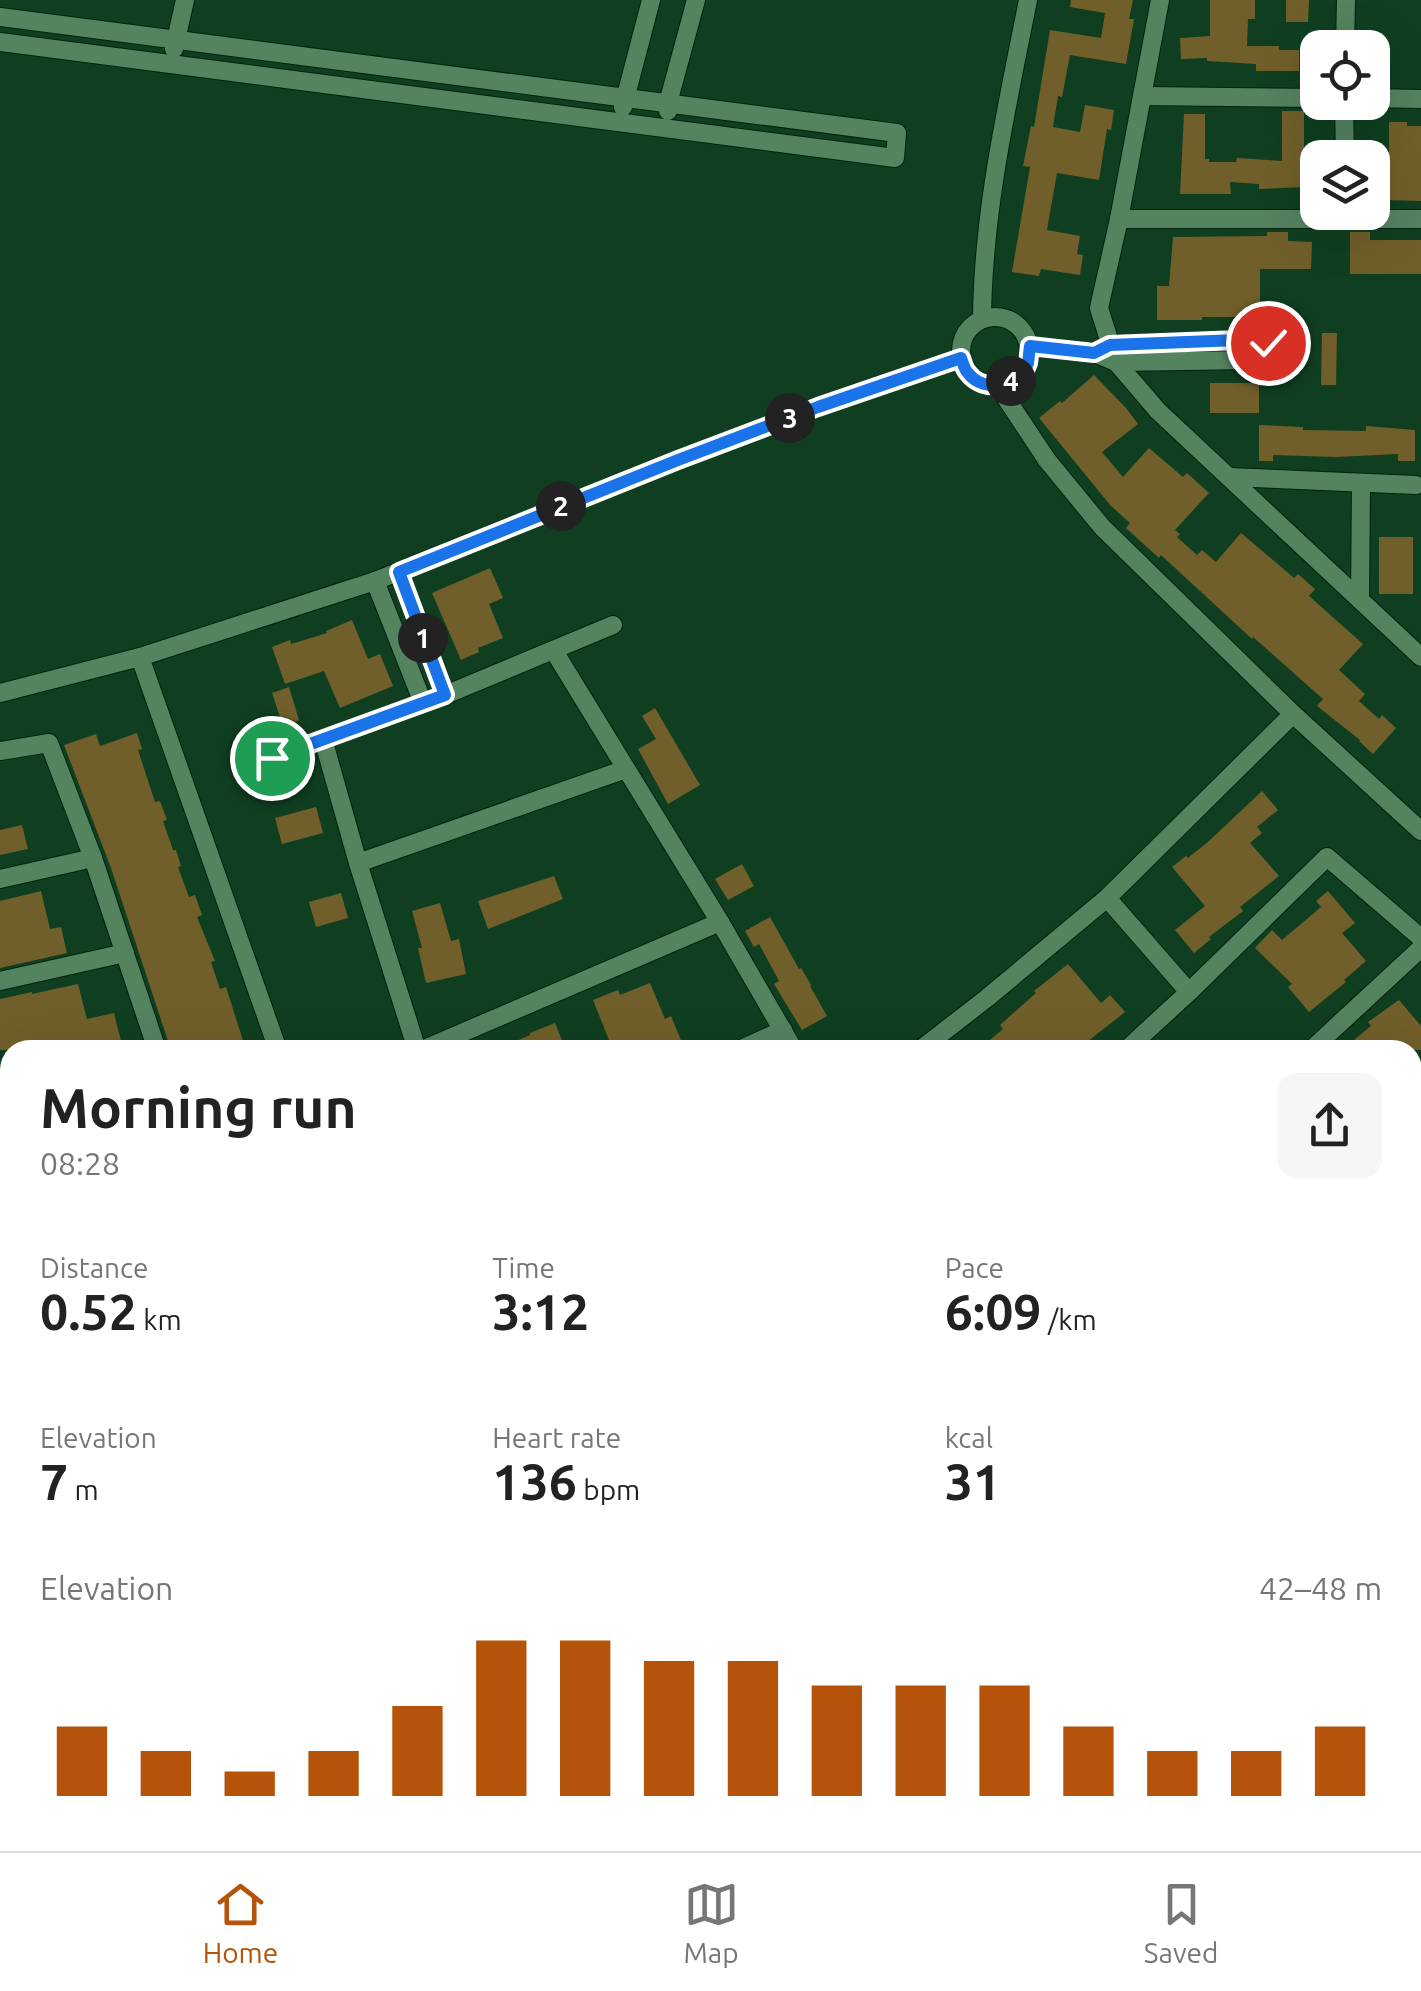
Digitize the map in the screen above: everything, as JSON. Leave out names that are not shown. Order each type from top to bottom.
[{"type":"street","points":[[172,64],[185,0]]},
{"type":"street","points":[[621,122],[650,0]]},
{"type":"street","points":[[668,128],[668,103],[696,0]]},
{"type":"street","points":[[982,320],[982,272],[994,181],[1028,0]]},
{"type":"street","points":[[1160,0],[1099,308],[1106,353],[1158,411],[1421,657]]},
{"type":"street","points":[[1345,30],[1346,0]]},
{"type":"street","points":[[0,17],[897,133],[895,158],[0,42]]},
{"type":"street","points":[[1142,96],[1300,98]]},
{"type":"street","points":[[1390,98],[1421,99]]},
{"type":"street","points":[[1119,219],[1300,217]]},
{"type":"street","points":[[1390,218],[1421,219]]},
{"type":"street","points":[[997,317],[1012,321],[1024,332],[1030,346],[1027,365],[1016,380],[998,386],[982,384],[968,373],[961,358],[962,342],[969,328],[982,320],[997,317]]},
{"type":"street","points":[[1030,346],[1106,353],[1258,360],[1266,355],[1268,343],[1264,339],[1106,353]]},
{"type":"street","points":[[0,693],[140,658],[399,572],[730,440],[961,358]]},
{"type":"street","points":[[998,386],[1047,460],[1102,527],[1293,714],[1421,831]]},
{"type":"street","points":[[1229,477],[1416,485]]},
{"type":"street","points":[[1360,600],[1361,483]]},
{"type":"street","points":[[399,572],[445,695]]},
{"type":"street","points":[[375,580],[423,703]]},
{"type":"street","points":[[272,758],[445,695],[613,625]]},
{"type":"street","points":[[554,651],[789,1040]]},
{"type":"street","points":[[140,658],[274,1040]]},
{"type":"street","points":[[933,1040],[1107,898],[1293,714]]},
{"type":"street","points":[[323,739],[358,863],[417,1040]]},
{"type":"street","points":[[0,750],[49,742],[93,858],[154,1040]]},
{"type":"street","points":[[358,863],[626,769]]},
{"type":"street","points":[[1137,1040],[1327,856],[1421,938]]},
{"type":"street","points":[[0,879],[93,858]]},
{"type":"street","points":[[1107,898],[1189,992]]},
{"type":"street","points":[[443,1040],[720,922]]},
{"type":"street","points":[[1322,1040],[1421,948]]},
{"type":"street","points":[[0,981],[125,953]]},
{"type":"street","points":[[762,1040],[784,1030]]},
{"type":"building","points":[[1071,0],[1133,0],[1129,19],[1134,19],[1126,64],[1070,55],[1062,97],[1058,96],[1053,127],[1080,132],[1085,105],[1114,110],[1099,180],[1057,173],[1047,230],[1080,236],[1080,275],[1041,269],[1039,276],[1012,272],[1030,167],[1023,166],[1031,126],[1034,127],[1050,30],[1101,38],[1105,13],[1070,7]]},
{"type":"building","points":[[1210,0],[1255,0],[1255,19],[1248,19],[1247,46],[1299,50],[1299,71],[1256,71],[1256,64],[1181,59],[1180,38],[1210,36]]},
{"type":"building","points":[[1286,0],[1309,0],[1308,22],[1286,22]]},
{"type":"building","points":[[1282,111],[1300,111],[1304,140],[1300,140],[1300,187],[1259,189],[1259,184],[1230,182],[1231,194],[1180,194],[1184,114],[1205,114],[1205,159],[1209,162],[1236,162],[1237,158],[1282,161]]},
{"type":"building","points":[[1389,122],[1421,126],[1421,201],[1390,200]]},
{"type":"building","points":[[1267,232],[1288,232],[1288,241],[1312,242],[1311,269],[1260,269],[1260,320],[1157,320],[1157,286],[1169,286],[1173,237],[1267,236]]},
{"type":"building","points":[[1350,232],[1370,232],[1370,240],[1421,240],[1421,274],[1350,274]]},
{"type":"building","points":[[1322,333],[1337,333],[1336,385],[1321,385]]},
{"type":"building","points":[[1094,375],[1138,424],[1102,452],[1123,477],[1149,448],[1209,493],[1175,530],[1180,534],[1177,537],[1197,555],[1202,550],[1216,562],[1241,533],[1294,578],[1298,574],[1315,589],[1309,596],[1363,644],[1339,670],[1365,694],[1359,701],[1396,728],[1373,754],[1317,706],[1323,699],[1126,528],[1130,523],[1111,506],[1039,418]]},
{"type":"building","points":[[1210,383],[1259,383],[1259,413],[1210,413]]},
{"type":"building","points":[[1259,425],[1303,430],[1366,431],[1366,426],[1415,430],[1415,461],[1398,461],[1398,454],[1273,455],[1273,461],[1259,461]]},
{"type":"building","points":[[1379,537],[1413,537],[1413,594],[1379,594]]},
{"type":"building","points":[[490,568],[503,598],[489,604],[503,638],[461,660],[432,593]]},
{"type":"building","points":[[352,620],[368,659],[380,654],[393,686],[340,708],[324,671],[285,684],[272,647],[327,633]]},
{"type":"building","points":[[289,687],[299,720],[283,726],[272,693]]},
{"type":"building","points":[[655,708],[700,785],[668,804],[638,749],[656,739],[642,716]]},
{"type":"building","points":[[137,733],[142,749],[138,750],[155,802],[160,801],[167,820],[163,821],[189,897],[195,895],[202,915],[197,917],[215,961],[211,962],[220,989],[226,987],[243,1040],[168,1040],[111,868],[64,745],[96,734],[100,746]]},
{"type":"building","points":[[1262,791],[1278,810],[1257,827],[1262,833],[1250,843],[1279,876],[1240,907],[1243,911],[1194,953],[1175,930],[1205,906],[1172,867],[1209,841]]},
{"type":"building","points":[[316,807],[323,833],[282,844],[275,818]]},
{"type":"building","points":[[22,825],[28,849],[0,855],[0,830]]},
{"type":"building","points":[[742,864],[754,886],[728,900],[715,879]]},
{"type":"building","points":[[554,876],[563,899],[488,929],[478,901]]},
{"type":"building","points":[[41,891],[50,929],[61,927],[67,953],[0,968],[0,901]]},
{"type":"building","points":[[1328,891],[1355,923],[1342,933],[1366,961],[1309,1012],[1288,987],[1292,984],[1255,948],[1272,930],[1282,940],[1321,907],[1316,901]]},
{"type":"building","points":[[341,893],[348,918],[316,927],[309,902]]},
{"type":"building","points":[[440,903],[451,941],[459,939],[466,974],[426,983],[412,911]]},
{"type":"building","points":[[770,917],[827,1016],[802,1030],[774,984],[779,981],[759,944],[754,947],[745,931]]},
{"type":"building","points":[[1068,964],[1101,1003],[1110,995],[1125,1012],[1090,1040],[990,1040],[1034,991]]},
{"type":"building","points":[[650,983],[665,1019],[671,1016],[681,1040],[609,1040],[593,1000],[618,990],[620,995]]},
{"type":"building","points":[[78,984],[87,1019],[114,1013],[121,1040],[0,1040],[0,999]]},
{"type":"building","points":[[1399,1000],[1421,1026],[1421,1040],[1354,1040],[1371,1026],[1368,1022]]},
{"type":"building","points":[[555,1023],[562,1040],[518,1040]]},
{"type":"route","points":[[272,758],[445,695],[399,572],[678,460],[961,358],[968,373],[982,384],[998,386],[1016,380],[1027,365],[1030,346],[1094,353],[1110,345],[1264,339],[1268,343]]}]
